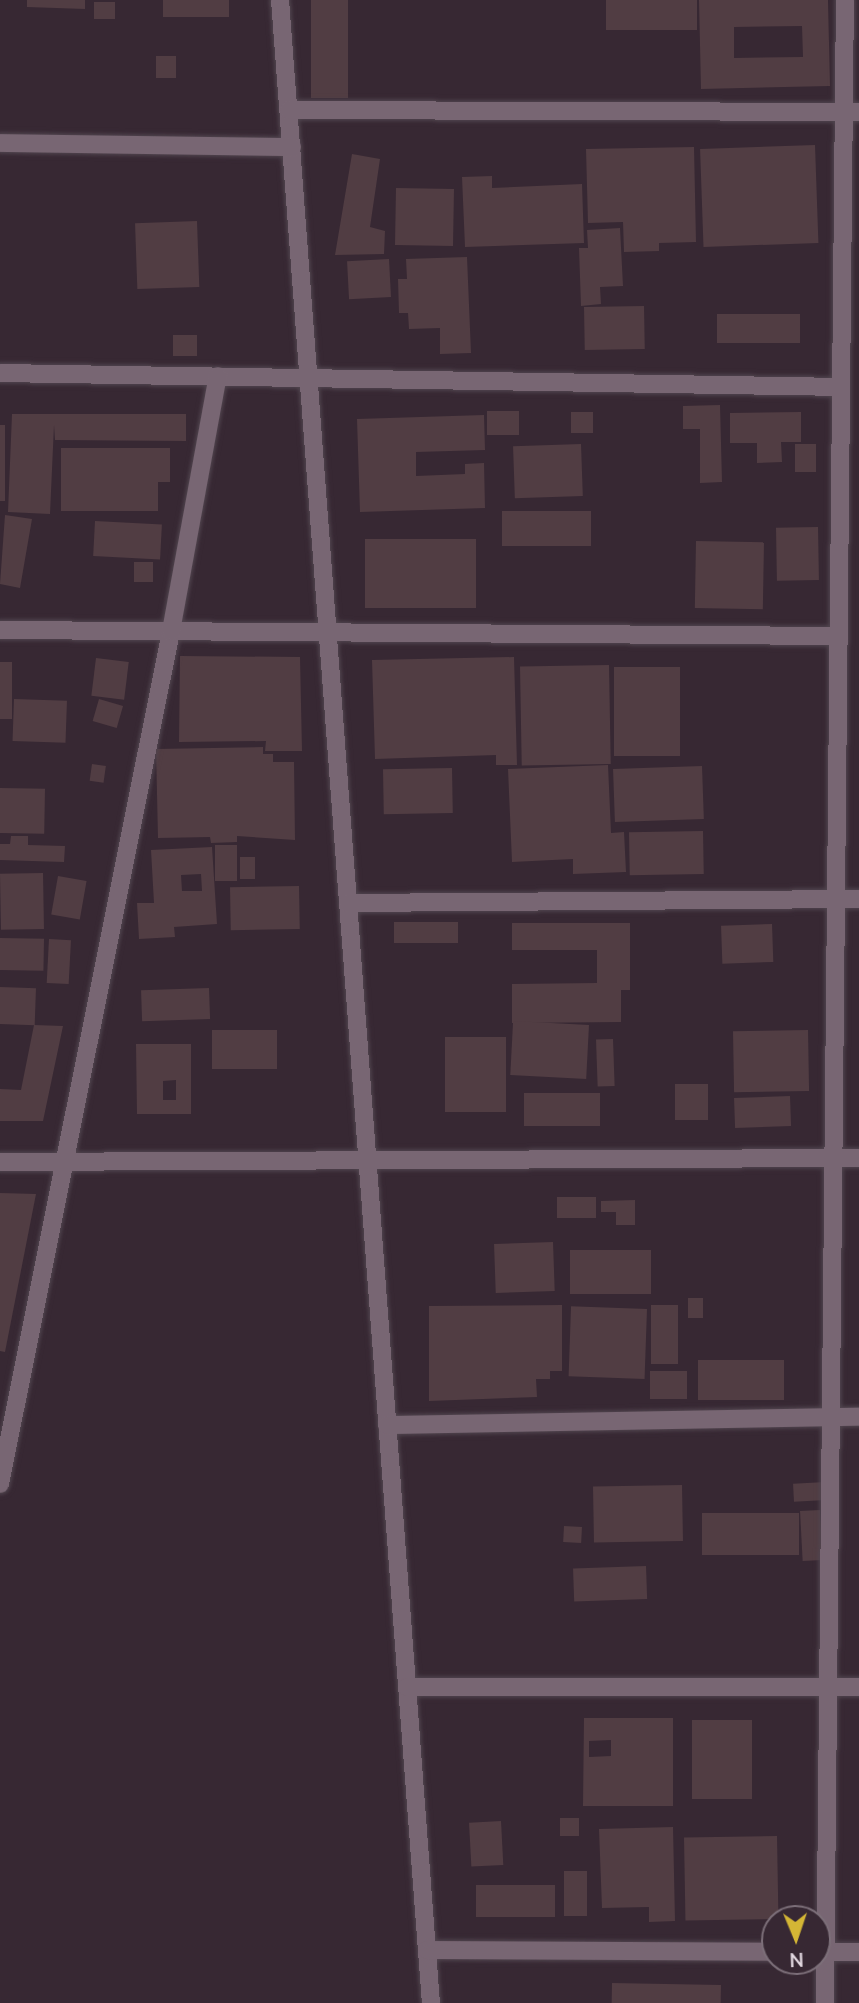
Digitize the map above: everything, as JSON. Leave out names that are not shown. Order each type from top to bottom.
[{"type":"street","points":[[281,0],[431,2003]]},
{"type":"street","points":[[822,1905],[828,1687],[841,387],[851,111],[845,0]]},
{"type":"street","points":[[289,110],[851,111]]},
{"type":"street","points":[[0,143],[292,147]]},
{"type":"street","points":[[0,373],[841,387]]},
{"type":"street","points":[[0,1484],[171,631],[218,376]]},
{"type":"street","points":[[0,630],[839,636]]},
{"type":"street","points":[[348,903],[859,900]]},
{"type":"street","points":[[0,1162],[859,1158]]},
{"type":"street","points":[[387,1425],[859,1417]]},
{"type":"street","points":[[407,1687],[859,1687]]},
{"type":"street","points":[[427,1950],[761,1952]]},
{"type":"street","points":[[831,1952],[859,1952]]},
{"type":"street","points":[[823,1975],[825,2003]]},
{"type":"building","points":[[27,0],[85,0],[85,9],[27,7]]},
{"type":"building","points":[[163,0],[229,0],[229,17],[163,17]]},
{"type":"building","points":[[311,0],[348,0],[348,98],[311,98]]},
{"type":"building","points":[[606,0],[697,0],[697,30],[606,30]]},
{"type":"building","points":[[699,0],[828,0],[830,86],[701,89]],"holes":[[[802,26],[803,57],[734,58],[734,27]]]},
{"type":"building","points":[[94,2],[115,2],[115,19],[94,19]]},
{"type":"building","points":[[156,56],[176,56],[176,78],[156,78]]},
{"type":"building","points":[[815,145],[818,243],[703,247],[700,149]]},
{"type":"building","points":[[694,147],[696,242],[659,243],[659,251],[624,252],[623,222],[588,223],[586,149]]},
{"type":"building","points":[[352,154],[380,159],[370,227],[385,231],[384,254],[335,255]]},
{"type":"building","points":[[492,176],[492,188],[582,184],[584,243],[465,247],[462,177]]},
{"type":"building","points":[[396,188],[454,189],[453,246],[395,245]]},
{"type":"building","points":[[197,221],[199,287],[137,289],[135,223]]},
{"type":"building","points":[[620,228],[623,286],[600,287],[601,304],[581,306],[579,248],[588,248],[587,230]]},
{"type":"building","points":[[467,257],[471,353],[440,354],[440,328],[409,329],[408,313],[399,313],[398,279],[407,279],[406,259]]},
{"type":"building","points":[[389,259],[391,297],[349,299],[347,261]]},
{"type":"building","points":[[644,306],[645,349],[585,350],[584,307]]},
{"type":"building","points":[[717,314],[800,314],[800,343],[717,343]]},
{"type":"building","points":[[173,335],[197,335],[197,356],[173,356]]},
{"type":"building","points":[[720,405],[722,482],[700,483],[700,429],[683,429],[683,406]]},
{"type":"building","points":[[487,411],[519,411],[519,435],[487,435]]},
{"type":"building","points":[[571,412],[593,412],[593,433],[571,433]]},
{"type":"building","points":[[801,412],[801,442],[781,442],[782,462],[757,463],[757,443],[730,443],[730,413]]},
{"type":"building","points":[[12,414],[186,414],[186,441],[55,440],[54,425],[50,514],[8,512]]},
{"type":"building","points":[[484,415],[485,450],[416,452],[416,476],[465,474],[465,464],[484,463],[485,508],[360,512],[357,419]]},
{"type":"building","points":[[0,425],[5,425],[5,501],[0,501]]},
{"type":"building","points":[[581,444],[583,496],[515,498],[513,446]]},
{"type":"building","points":[[795,444],[816,444],[816,472],[795,472]]},
{"type":"building","points":[[61,448],[170,448],[170,482],[158,482],[158,511],[61,511]]},
{"type":"building","points":[[502,511],[591,511],[591,546],[502,546]]},
{"type":"building","points":[[5,515],[32,519],[20,588],[0,584]]},
{"type":"building","points":[[95,521],[162,525],[160,559],[93,556]]},
{"type":"building","points":[[818,527],[819,580],[777,581],[776,528]]},
{"type":"building","points":[[365,539],[476,539],[476,608],[365,608]]},
{"type":"building","points":[[696,541],[764,542],[763,609],[695,608]]},
{"type":"building","points":[[134,562],[153,562],[153,582],[134,582]]},
{"type":"building","points":[[180,656],[300,657],[302,751],[265,751],[266,741],[179,742]]},
{"type":"building","points":[[514,657],[517,765],[496,765],[496,755],[375,759],[372,660]]},
{"type":"building","points":[[96,658],[129,662],[124,700],[91,696]]},
{"type":"building","points":[[0,662],[12,662],[12,719],[0,719]]},
{"type":"building","points":[[609,665],[611,764],[522,766],[520,667]]},
{"type":"building","points":[[614,667],[680,667],[680,756],[614,756]]},
{"type":"building","points":[[14,699],[67,701],[66,743],[13,741]]},
{"type":"building","points":[[99,699],[123,706],[117,728],[93,721]]},
{"type":"building","points":[[263,747],[263,754],[273,754],[273,762],[294,762],[295,840],[237,836],[237,842],[211,843],[210,837],[158,838],[156,749]]},
{"type":"building","points":[[92,764],[106,766],[103,783],[90,781]]},
{"type":"building","points":[[608,765],[611,833],[624,832],[626,872],[573,874],[573,859],[512,862],[508,769]]},
{"type":"building","points":[[702,766],[704,819],[615,822],[613,769]]},
{"type":"building","points":[[452,768],[453,813],[384,814],[383,769]]},
{"type":"building","points":[[0,788],[45,789],[44,834],[0,833]]},
{"type":"building","points":[[703,831],[704,874],[630,875],[629,832]]},
{"type":"building","points":[[11,836],[28,836],[28,845],[65,846],[64,862],[0,860],[0,844],[10,844]]},
{"type":"building","points":[[215,845],[237,845],[237,881],[215,881]]},
{"type":"building","points":[[212,847],[217,924],[174,927],[175,937],[139,939],[137,903],[154,903],[151,850]],"holes":[[[201,874],[202,891],[182,891],[181,875]]]},
{"type":"building","points":[[240,857],[255,857],[255,879],[240,879]]},
{"type":"building","points":[[43,873],[44,929],[1,930],[0,874]]},
{"type":"building","points":[[58,876],[87,881],[80,919],[51,914]]},
{"type":"building","points":[[299,886],[300,929],[231,930],[230,887]]},
{"type":"building","points":[[394,922],[458,922],[458,943],[394,943]]},
{"type":"building","points":[[512,923],[630,923],[630,990],[621,990],[621,1022],[512,1023],[512,984],[597,983],[597,950],[512,950]]},
{"type":"building","points":[[772,924],[773,962],[722,964],[721,926]]},
{"type":"building","points":[[0,938],[44,939],[43,971],[0,970]]},
{"type":"building","points":[[49,939],[71,940],[69,984],[47,983]]},
{"type":"building","points":[[0,987],[36,988],[35,1025],[0,1024]]},
{"type":"building","points":[[209,988],[210,1019],[142,1021],[141,990]]},
{"type":"building","points":[[513,1021],[589,1025],[586,1079],[510,1075]]},
{"type":"building","points":[[34,1025],[63,1026],[43,1121],[0,1121],[0,1089],[21,1090]]},
{"type":"building","points":[[212,1030],[277,1030],[277,1069],[212,1069]]},
{"type":"building","points":[[808,1030],[809,1091],[734,1092],[733,1031]]},
{"type":"building","points":[[445,1037],[506,1037],[506,1112],[445,1112]]},
{"type":"building","points":[[613,1039],[615,1086],[598,1087],[596,1040]]},
{"type":"building","points":[[136,1044],[191,1044],[191,1114],[137,1114]],"holes":[[[176,1080],[176,1100],[163,1100],[163,1081]]]},
{"type":"building","points":[[675,1084],[708,1084],[708,1120],[675,1120]]},
{"type":"building","points":[[524,1093],[600,1093],[600,1126],[524,1126]]},
{"type":"building","points":[[790,1096],[791,1126],[735,1128],[734,1098]]},
{"type":"building","points":[[0,1193],[36,1194],[5,1352],[0,1351]]},
{"type":"building","points":[[557,1197],[596,1197],[596,1218],[557,1218]]},
{"type":"building","points":[[635,1200],[635,1225],[616,1225],[616,1212],[601,1212],[601,1201]]},
{"type":"building","points":[[553,1242],[555,1291],[496,1293],[494,1244]]},
{"type":"building","points":[[570,1250],[651,1250],[651,1294],[570,1294]]},
{"type":"building","points":[[688,1298],[703,1298],[703,1318],[688,1318]]},
{"type":"building","points":[[562,1305],[562,1371],[550,1371],[550,1379],[536,1379],[537,1397],[429,1401],[429,1306]]},
{"type":"building","points":[[651,1305],[678,1305],[678,1364],[651,1364]]},
{"type":"building","points":[[571,1306],[647,1309],[645,1379],[569,1376]]},
{"type":"building","points":[[698,1360],[784,1360],[784,1400],[698,1400]]},
{"type":"building","points":[[650,1371],[687,1371],[687,1399],[650,1399]]},
{"type":"building","points":[[825,1482],[826,1500],[794,1502],[793,1484]]},
{"type":"building","points":[[682,1485],[683,1541],[594,1543],[593,1487]]},
{"type":"building","points":[[820,1510],[823,1560],[803,1561],[800,1511]]},
{"type":"building","points":[[702,1513],[799,1513],[799,1555],[702,1555]]},
{"type":"building","points":[[564,1526],[582,1527],[581,1543],[563,1542]]},
{"type":"building","points":[[646,1566],[647,1599],[574,1602],[573,1569]]},
{"type":"building","points":[[584,1718],[673,1718],[673,1806],[583,1806]],"holes":[[[611,1740],[611,1756],[589,1757],[589,1741]]]},
{"type":"building","points":[[692,1720],[752,1720],[752,1799],[692,1799]]},
{"type":"building","points":[[560,1818],[579,1818],[579,1836],[560,1836]]},
{"type":"building","points":[[501,1821],[503,1865],[471,1867],[469,1823]]},
{"type":"building","points":[[673,1827],[675,1921],[649,1922],[649,1907],[602,1908],[599,1829]]},
{"type":"building","points":[[777,1836],[778,1905],[761,1905],[761,1919],[685,1921],[684,1838]]},
{"type":"building","points":[[564,1871],[587,1871],[587,1916],[564,1916]]},
{"type":"building","points":[[476,1885],[555,1885],[555,1917],[476,1917]]},
{"type":"building","points":[[612,1983],[721,1985],[721,2003],[612,2003]]}]
